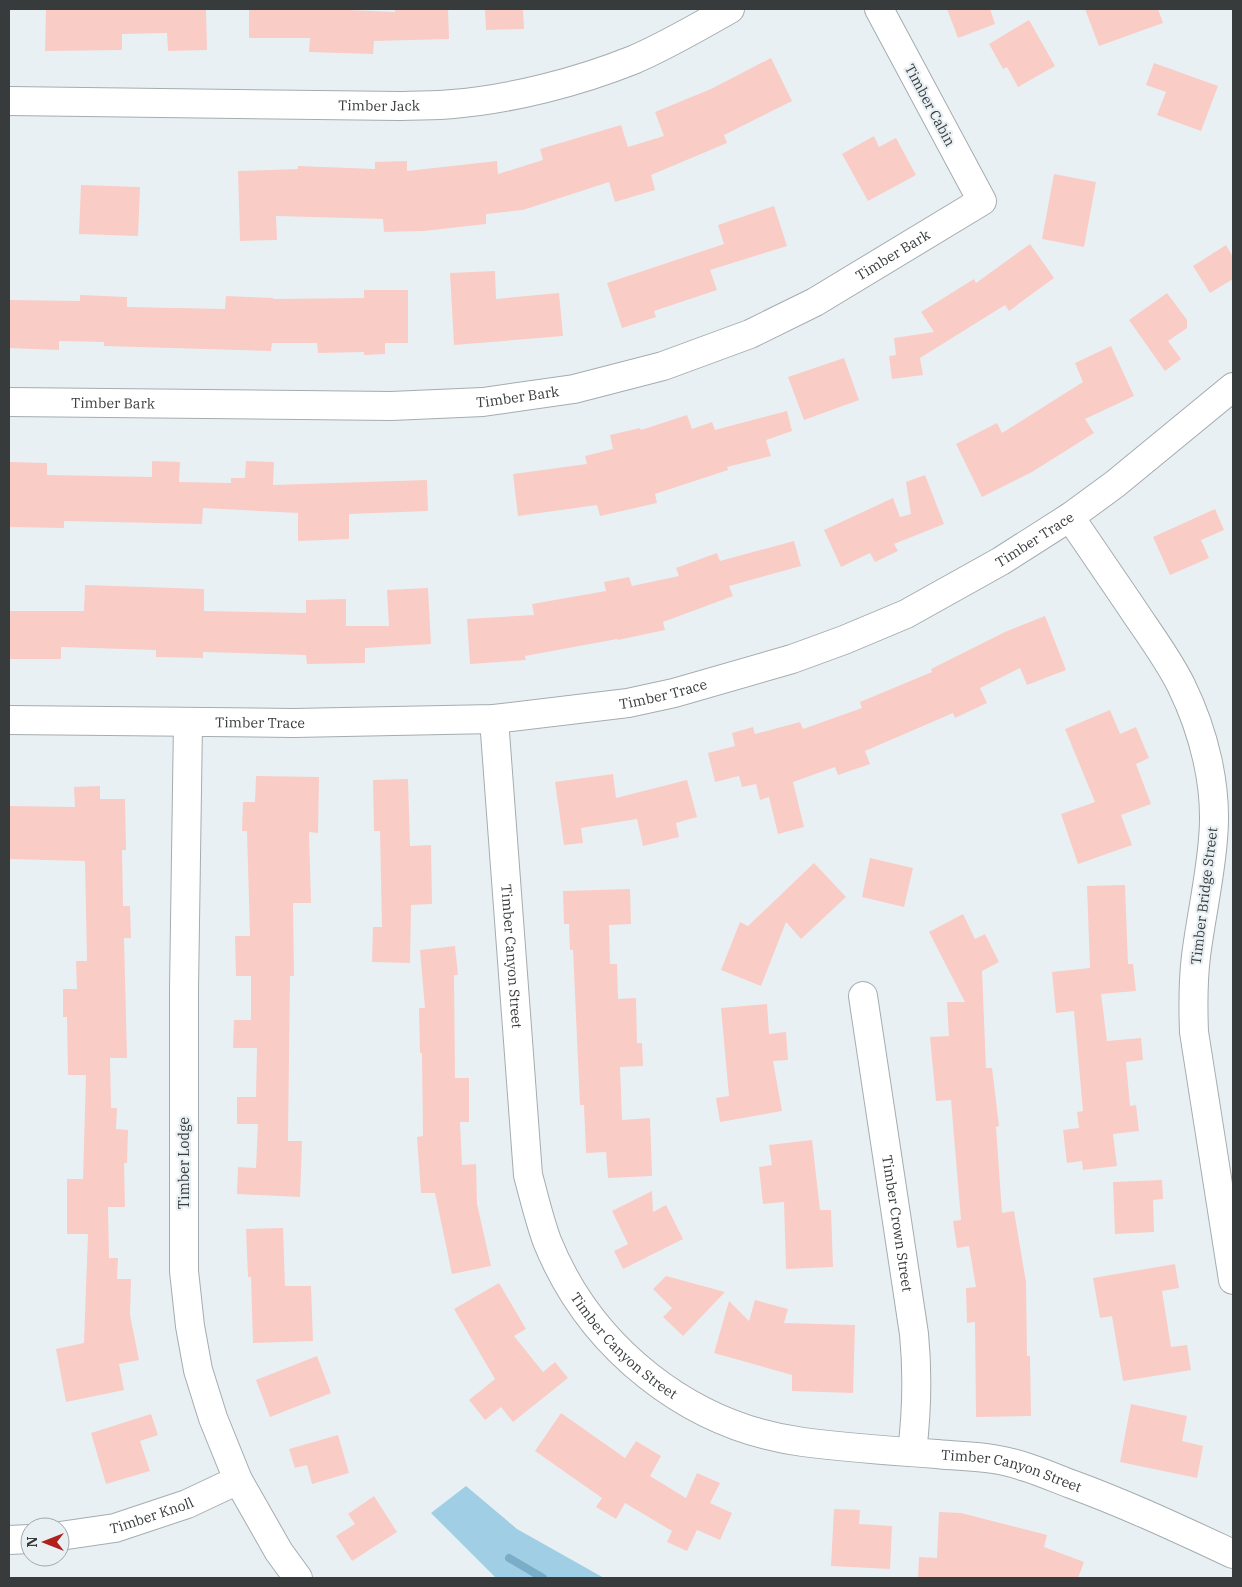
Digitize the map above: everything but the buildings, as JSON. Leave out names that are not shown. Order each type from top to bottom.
[{"type":"street","name":"Timber Jack","points":[[9,101],[400,106],[453,104],[502,97],[575,80],[633,60],[730,9]]},
{"type":"street","name":"Timber Cabin","points":[[879,9],[982,201]]},
{"type":"street","name":"Timber Bark","points":[[9,402],[391,406],[483,402],[574,389],[664,366],[750,334],[815,302],[982,201]]},
{"type":"street","name":"Timber Trace","points":[[9,720],[333,723],[494,719],[628,703],[674,693],[792,659],[906,614],[1002,561],[1070,517],[1115,484],[1233,387]]},
{"type":"street","name":"Timber Bridge Street","points":[[1070,517],[1181,684],[1194,713],[1204,744],[1213,806],[1213,839],[1196,958],[1193,995],[1194,1032],[1233,1280]]},
{"type":"street","name":"Timber Canyon Street","points":[[494,719],[528,1175],[539,1216],[562,1273],[600,1330],[624,1356],[671,1394],[702,1411],[734,1424],[767,1435],[802,1442],[992,1459],[1025,1466],[1112,1499],[1232,1549]]},
{"type":"street","name":"Timber Lodge","points":[[188,722],[184,990],[184,1271],[190,1326],[198,1370],[213,1418],[238,1480],[279,1552],[298,1578]]},
{"type":"street","name":"Timber Crown Street","points":[[863,996],[914,1334],[917,1370],[917,1407],[912,1452]]},
{"type":"street","name":"Timber Knoll","points":[[70,1535],[115,1528],[187,1504],[238,1480]]},
{"type":"shaded area","points":[[466,1486],[517,1529],[604,1578],[496,1578],[431,1513]]},
{"type":"waterway","points":[[509,1558],[543,1578]]}]
